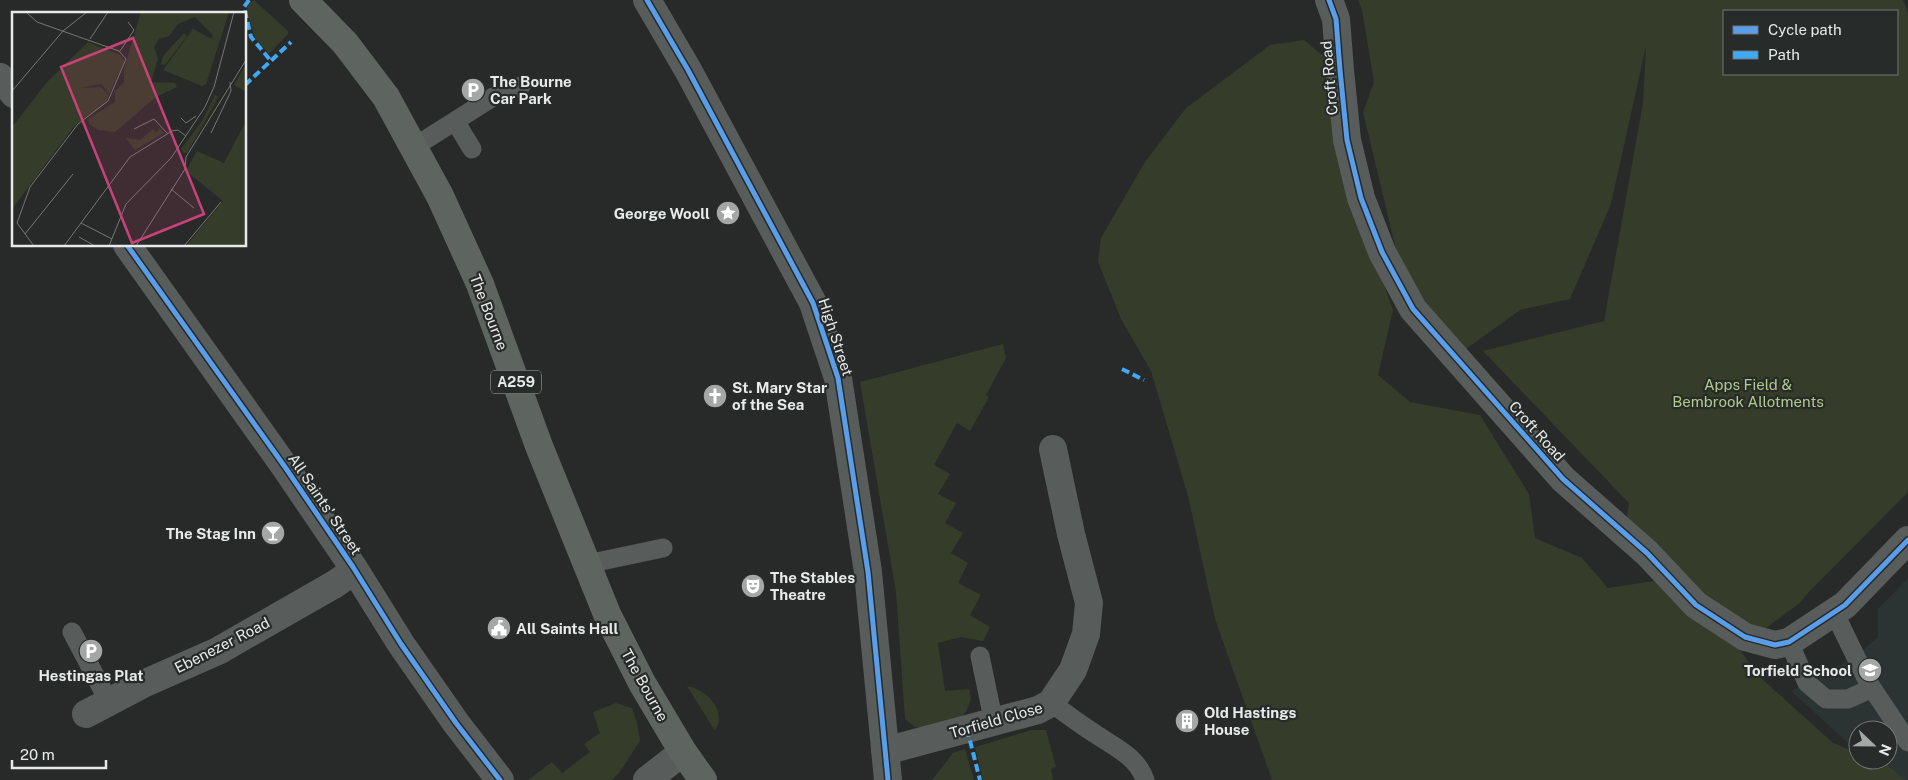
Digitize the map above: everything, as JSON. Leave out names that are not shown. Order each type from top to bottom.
[{"type":"highway","name":"The Bourne","points":[[303,0],[345,44],[386,97],[440,196],[480,284],[540,446],[607,614],[642,683],[683,752],[703,780]]},
{"type":"street","name":"High Street","points":[[647,0],[688,70],[814,303],[838,378],[868,572],[888,780]]},
{"type":"street","name":"Croft Road","points":[[1329,0],[1336,19],[1347,140],[1361,198],[1382,252],[1413,309],[1563,479],[1647,553],[1696,606],[1745,637],[1775,645],[1789,642]]},
{"type":"street","points":[[0,77],[12,92]]},
{"type":"street","name":"All Saints' Street","points":[[128,246],[285,467],[355,570],[401,644],[469,741],[500,780]]},
{"type":"street","name":"Torfield Close","points":[[885,751],[1038,710],[1052,703],[1074,670],[1086,634],[1089,603],[1071,534],[1053,449]]},
{"type":"street","points":[[1789,642],[1845,605],[1908,540]]},
{"type":"street","name":"Ebenezer Road","points":[[97,708],[143,684],[218,651],[335,584],[355,570]]},
{"type":"street","points":[[647,780],[683,752]]},
{"type":"lane","points":[[414,147],[493,97],[521,86]]},
{"type":"lane","points":[[455,121],[472,149]]},
{"type":"lane","points":[[587,564],[663,548]]},
{"type":"lane","points":[[1834,612],[1868,682],[1908,742]]},
{"type":"lane","points":[[72,632],[97,708]]},
{"type":"lane","points":[[1789,642],[1806,683],[1826,699],[1848,700],[1870,689],[1868,682]]},
{"type":"lane","points":[[980,656],[994,723]]},
{"type":"lane","points":[[1052,703],[1092,732],[1120,749],[1139,766],[1146,780]]},
{"type":"shaded area","name":"Torfield School","points":[[1908,578],[1908,780],[1889,780],[1878,770],[1898,770],[1898,720],[1848,720],[1848,743],[1791,691],[1857,656],[1878,637],[1878,609]]},
{"type":"green space","points":[[254,0],[288,31],[288,34],[269,54],[255,38],[247,11],[248,5]]},
{"type":"green space","name":"Apps Field & Bembrook Allotments","points":[[1358,0],[1903,0],[1908,13],[1908,492],[1801,602],[1765,629],[1729,621],[1626,525],[1629,503],[1483,351],[1604,321],[1643,103],[1646,46],[1611,204],[1570,299],[1520,310],[1466,349],[1405,287],[1363,112],[1374,82],[1362,10]]},
{"type":"green space","points":[[1304,40],[1328,60],[1345,177],[1393,310],[1378,375],[1410,402],[1480,415],[1529,494],[1535,538],[1582,558],[1608,588],[1654,581],[1736,645],[1761,678],[1833,743],[1848,749],[1848,770],[1893,770],[1906,780],[1272,780],[1215,619],[1188,496],[1151,371],[1121,319],[1098,262],[1101,238],[1145,162],[1186,108],[1270,45]]},
{"type":"green space","points":[[1003,344],[1006,358],[986,395],[989,397],[970,431],[957,423],[934,465],[950,474],[938,494],[956,503],[945,523],[963,533],[951,553],[968,563],[958,583],[981,595],[970,615],[990,627],[983,641],[961,637],[938,643],[945,691],[969,689],[971,699],[966,712],[953,726],[934,730],[915,727],[905,719],[896,592],[860,382]]},
{"type":"green space","points":[[687,686],[704,693],[713,702],[719,719],[715,731]]},
{"type":"green space","points":[[616,703],[632,708],[637,722],[640,741],[619,773],[612,780],[528,780],[552,762],[562,773],[590,752],[584,744],[600,733],[593,712]]},
{"type":"green space","points":[[1031,730],[1046,730],[1056,767],[1051,769],[1053,780],[983,780],[975,747]]},
{"type":"green space","points":[[965,749],[974,780],[932,780],[953,753]]},
{"type":"marked path","points":[[245,12],[244,7],[249,0]]},
{"type":"marked path","points":[[246,16],[251,37],[271,61]]},
{"type":"marked path","points":[[246,84],[291,42]]},
{"type":"marked path","points":[[1122,369],[1144,380]]},
{"type":"marked path","points":[[967,729],[980,780]]},
{"type":"cycle path","points":[[647,0],[688,70],[813,303],[838,378],[868,572],[888,780]]},
{"type":"cycle path","points":[[1329,0],[1336,19],[1347,140],[1361,198],[1382,252],[1413,309],[1563,479],[1647,553],[1696,605],[1745,637],[1775,645],[1789,642],[1845,605],[1908,540]]},
{"type":"cycle path","points":[[128,246],[285,467],[353,567],[401,644],[456,723],[500,780]]},
{"type":"place","name":"The Bourne Car Park","points":[[473,90]]},
{"type":"place","name":"George Wooll","points":[[728,213]]},
{"type":"place","name":"St. Mary Star of the Sea","points":[[715,396]]},
{"type":"place","name":"The Stag Inn","points":[[273,533]]},
{"type":"place","name":"The Stables Theatre","points":[[753,586]]},
{"type":"place","name":"All Saints Hall","points":[[499,628]]},
{"type":"place","name":"Hestingas Plat","points":[[91,651]]},
{"type":"place","name":"Torfield School","points":[[1870,670]]},
{"type":"place","name":"Old Hastings House","points":[[1187,721]]}]
